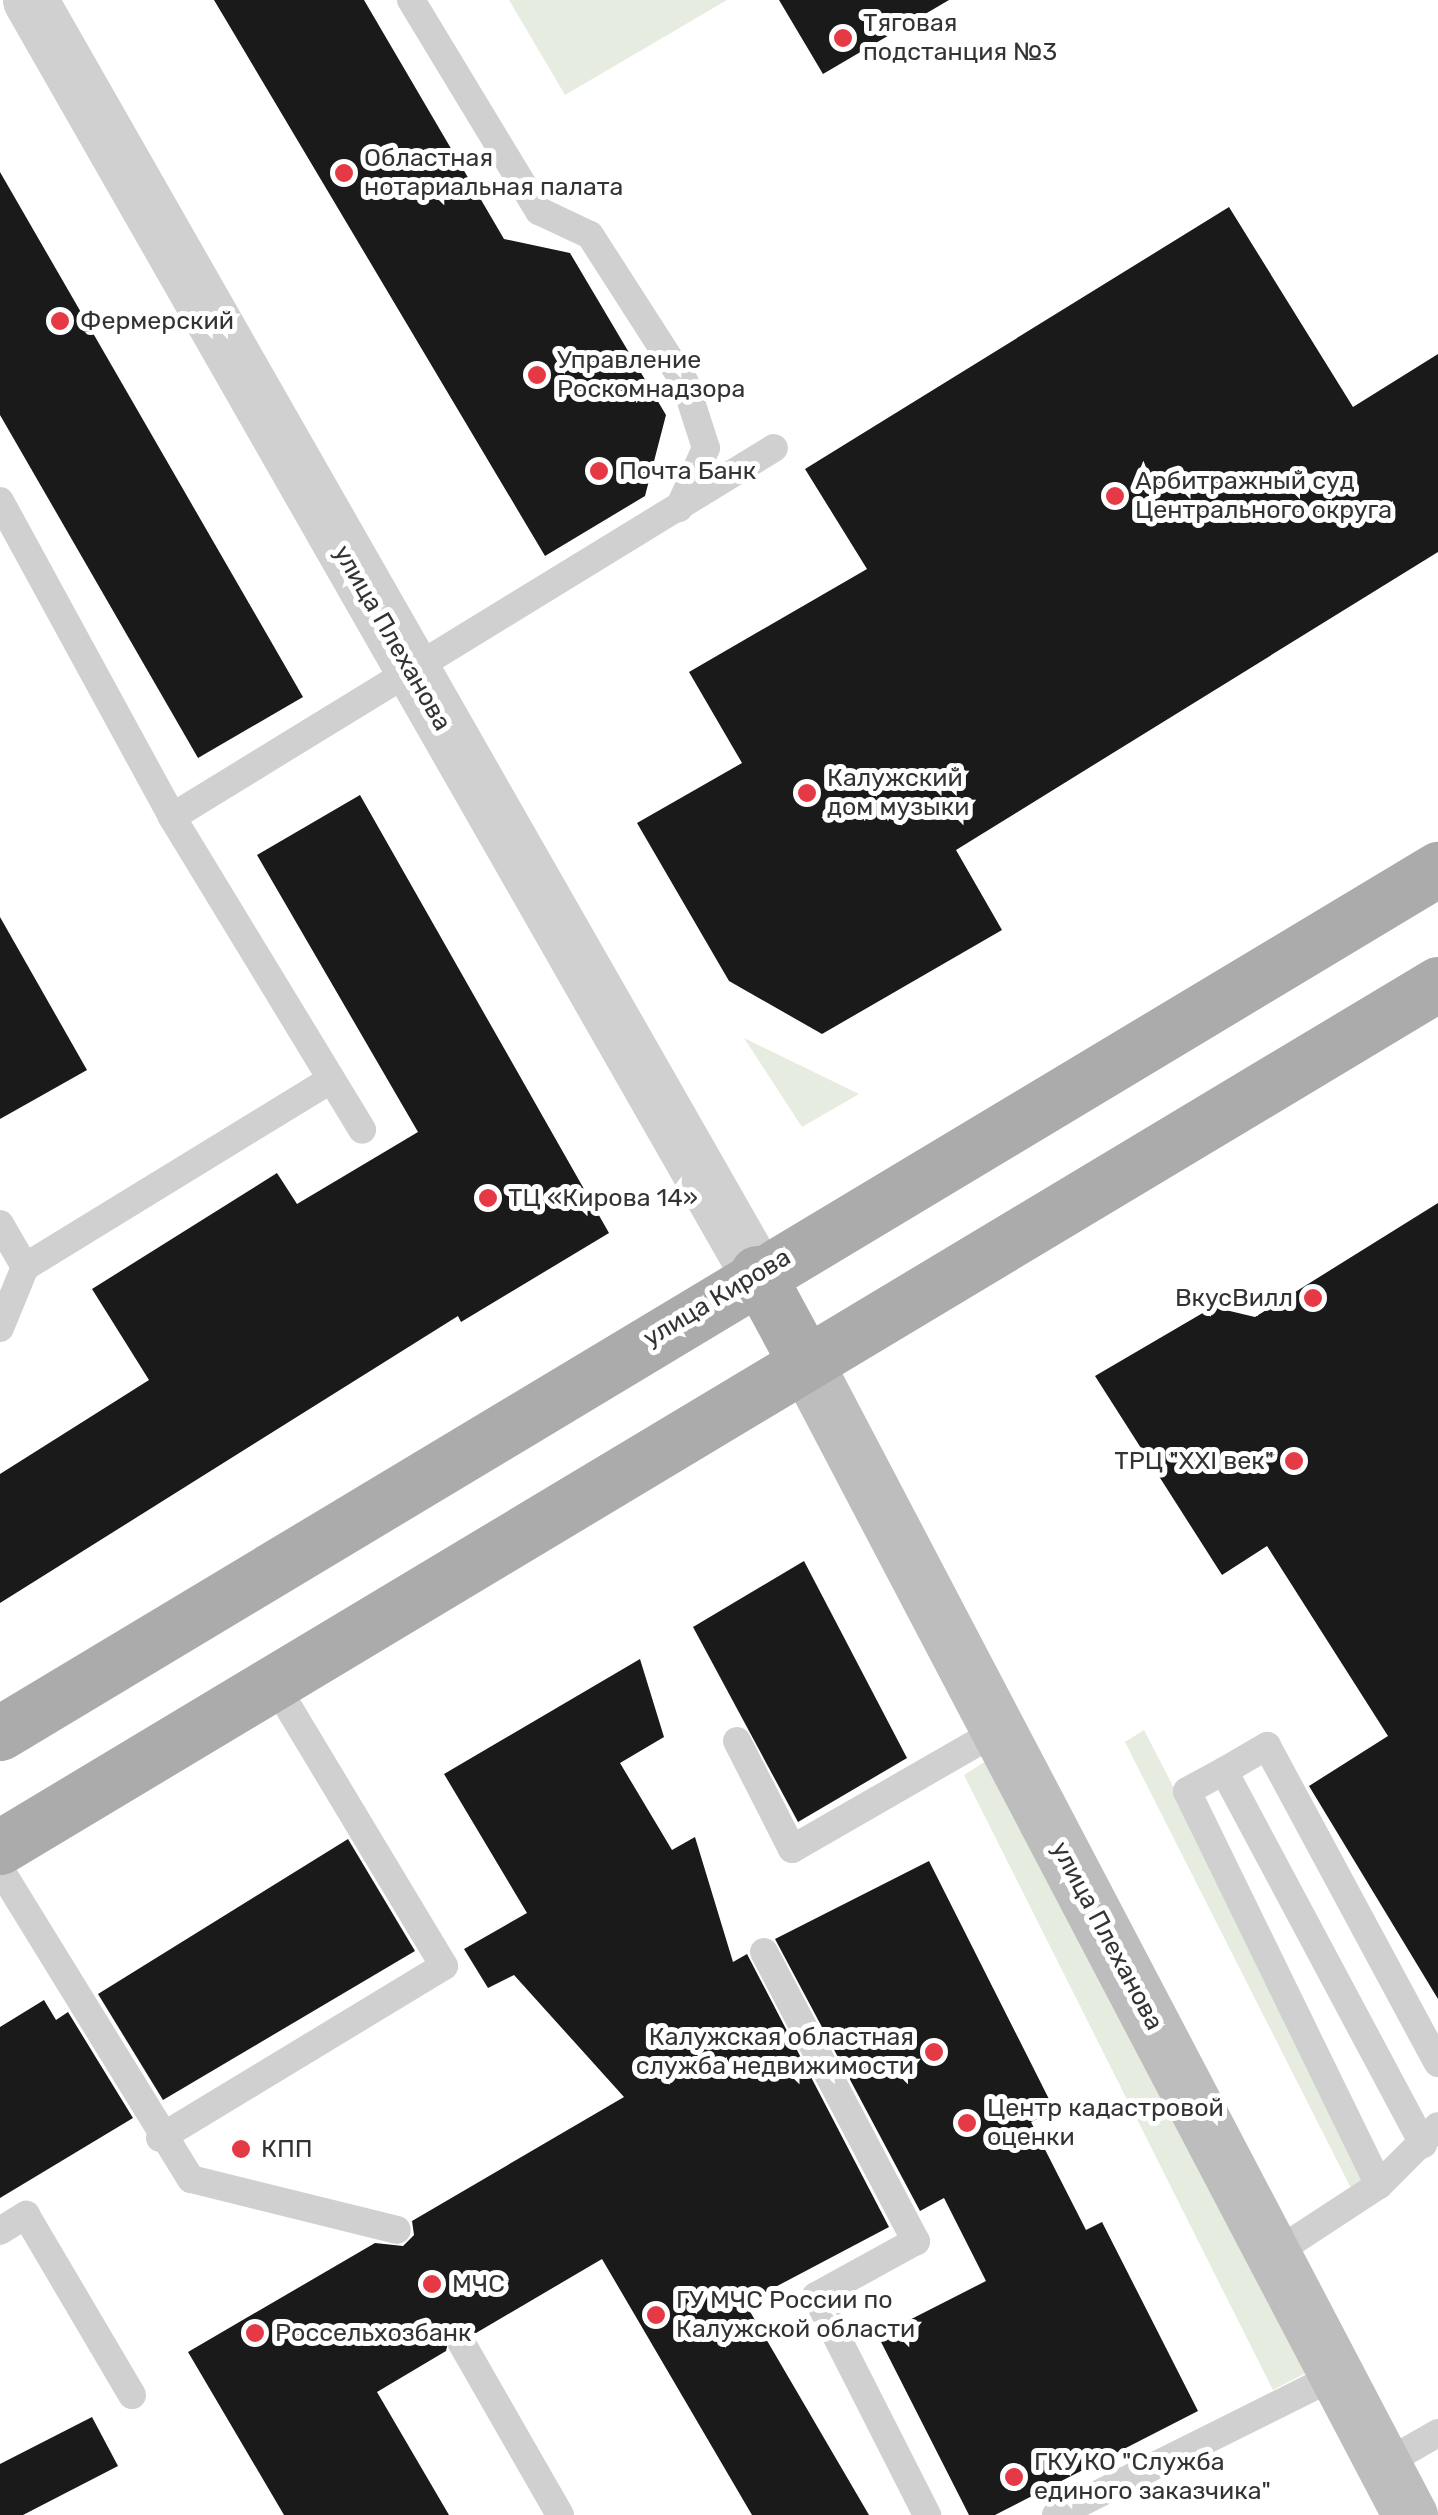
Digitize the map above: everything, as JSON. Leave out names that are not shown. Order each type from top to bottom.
[{"type":"main road","name":"улица Кирова","points":[[2,1727],[1438,869]]},
{"type":"main road","points":[[0,1847],[802,1358],[1438,984]]},
{"type":"main road","points":[[757,1273],[802,1358]]},
{"type":"main road","name":"улица Плеханова","points":[[802,1358],[1274,2254],[1337,2376],[1393,2499]]},
{"type":"street","name":"улица Плеханова","points":[[30,0],[412,675],[757,1273]]},
{"type":"lane","points":[[410,0],[538,210],[590,235],[685,383],[706,448],[679,508]]},
{"type":"lane","points":[[172,817],[412,675],[774,448]]},
{"type":"lane","points":[[0,500],[172,817],[362,1130]]},
{"type":"lane","points":[[0,1328],[25,1267],[330,1080]]},
{"type":"lane","points":[[0,1224],[25,1267]]},
{"type":"lane","points":[[160,2138],[444,1966],[273,1682]]},
{"type":"lane","points":[[737,1740],[792,1849],[999,1730]]},
{"type":"lane","points":[[1378,2185],[1187,1791],[1266,1746],[1438,2063]]},
{"type":"lane","points":[[1224,1771],[1430,2135],[1378,2185],[1274,2254]]},
{"type":"lane","points":[[0,1869],[160,2138],[192,2179],[397,2230]]},
{"type":"lane","points":[[764,1952],[916,2240],[816,2296],[927,2515]]},
{"type":"lane","points":[[0,2230],[26,2215],[132,2396]]},
{"type":"lane","points":[[461,2342],[560,2515]]},
{"type":"lane","points":[[1056,2515],[1337,2376]]},
{"type":"lane","points":[[1393,2499],[1438,2434]]},
{"type":"shaded area","points":[[509,0],[727,0],[565,95]]},
{"type":"shaded area","points":[[744,1038],[859,1094],[802,1127]]},
{"type":"shaded area","points":[[1144,1730],[1379,2185],[1357,2200],[1125,1742]]},
{"type":"shaded area","points":[[989,1759],[1306,2373],[1273,2390],[964,1775]]},
{"type":"building","points":[[214,0],[364,0],[504,239],[570,253],[666,415],[645,496],[545,556]]},
{"type":"building","name":"Тяговая подстанция №3","points":[[779,0],[949,0],[823,74]]},
{"type":"building","points":[[0,172],[303,697],[198,758],[0,415]]},
{"type":"building","name":"Арбитражный суд Центрального округа","points":[[1229,207],[1353,407],[1438,354],[1438,552],[956,850],[1002,930],[822,1034],[729,981],[637,823],[742,763],[689,672],[867,569],[805,469]]},
{"type":"building","points":[[360,795],[609,1233],[461,1322],[458,1316],[0,1603],[0,1474],[149,1380],[92,1289],[277,1173],[297,1204],[418,1132],[257,855]]},
{"type":"building","points":[[0,917],[87,1070],[0,1119]]},
{"type":"building","name":"ТРЦ \"XXI век\"","points":[[1438,1203],[1438,1999],[1309,1786],[1388,1736],[1267,1546],[1222,1575],[1095,1376],[1213,1307],[1255,1317]]},
{"type":"building","points":[[804,1561],[907,1758],[798,1822],[693,1627]]},
{"type":"building","points":[[640,1659],[664,1737],[620,1763],[672,1850],[695,1837],[733,1962],[747,1954],[889,2227],[745,2303],[869,2515],[752,2515],[602,2259],[476,2333],[452,2327],[446,2351],[377,2392],[449,2515],[284,2515],[188,2352],[375,2243],[403,2246],[414,2235],[412,2221],[624,2097],[514,1975],[488,1988],[464,1949],[527,1913],[444,1774]]},
{"type":"building","points":[[348,1839],[415,1951],[163,2100],[98,1994]]},
{"type":"building","points":[[929,1861],[1055,2111],[1031,2122],[1086,2230],[1102,2222],[1198,2411],[995,2515],[969,2515],[878,2336],[986,2281],[944,2198],[920,2211],[775,1939]]},
{"type":"building","points":[[44,2000],[56,2020],[68,2012],[133,2118],[0,2198],[0,2027]]},
{"type":"building","points":[[92,2417],[118,2466],[23,2515],[0,2515],[0,2464]]},
{"type":"place","name":"Тяговая подстанция №3","points":[[843,38]]},
{"type":"place","name":"Областная нотариальная палата","points":[[344,173]]},
{"type":"place","name":"Фермерский","points":[[60,321]]},
{"type":"place","name":"Управление Роскомнадзора","points":[[537,375]]},
{"type":"place","name":"Почта Банк","points":[[599,471]]},
{"type":"place","name":"Арбитражный суд Центрального округа","points":[[1115,496]]},
{"type":"place","name":"Калужский дом музыки","points":[[807,793]]},
{"type":"place","name":"ТЦ «Кирова 14»","points":[[488,1198]]},
{"type":"place","name":"ВкусВилл","points":[[1313,1298]]},
{"type":"place","name":"ТРЦ \"XXI век\"","points":[[1294,1461]]},
{"type":"place","name":"Калужская областная служба недвижимости","points":[[934,2052]]},
{"type":"place","name":"Центр кадастровой оценки","points":[[967,2123]]},
{"type":"place","name":"КПП","points":[[241,2149]]},
{"type":"place","name":"МЧС","points":[[432,2284]]},
{"type":"place","name":"ГУ МЧС России по Калужской области","points":[[656,2315]]},
{"type":"place","name":"Россельхозбанк","points":[[255,2333]]},
{"type":"place","name":"ГКУ КО \"Служба единого заказчика\"","points":[[1014,2477]]}]
